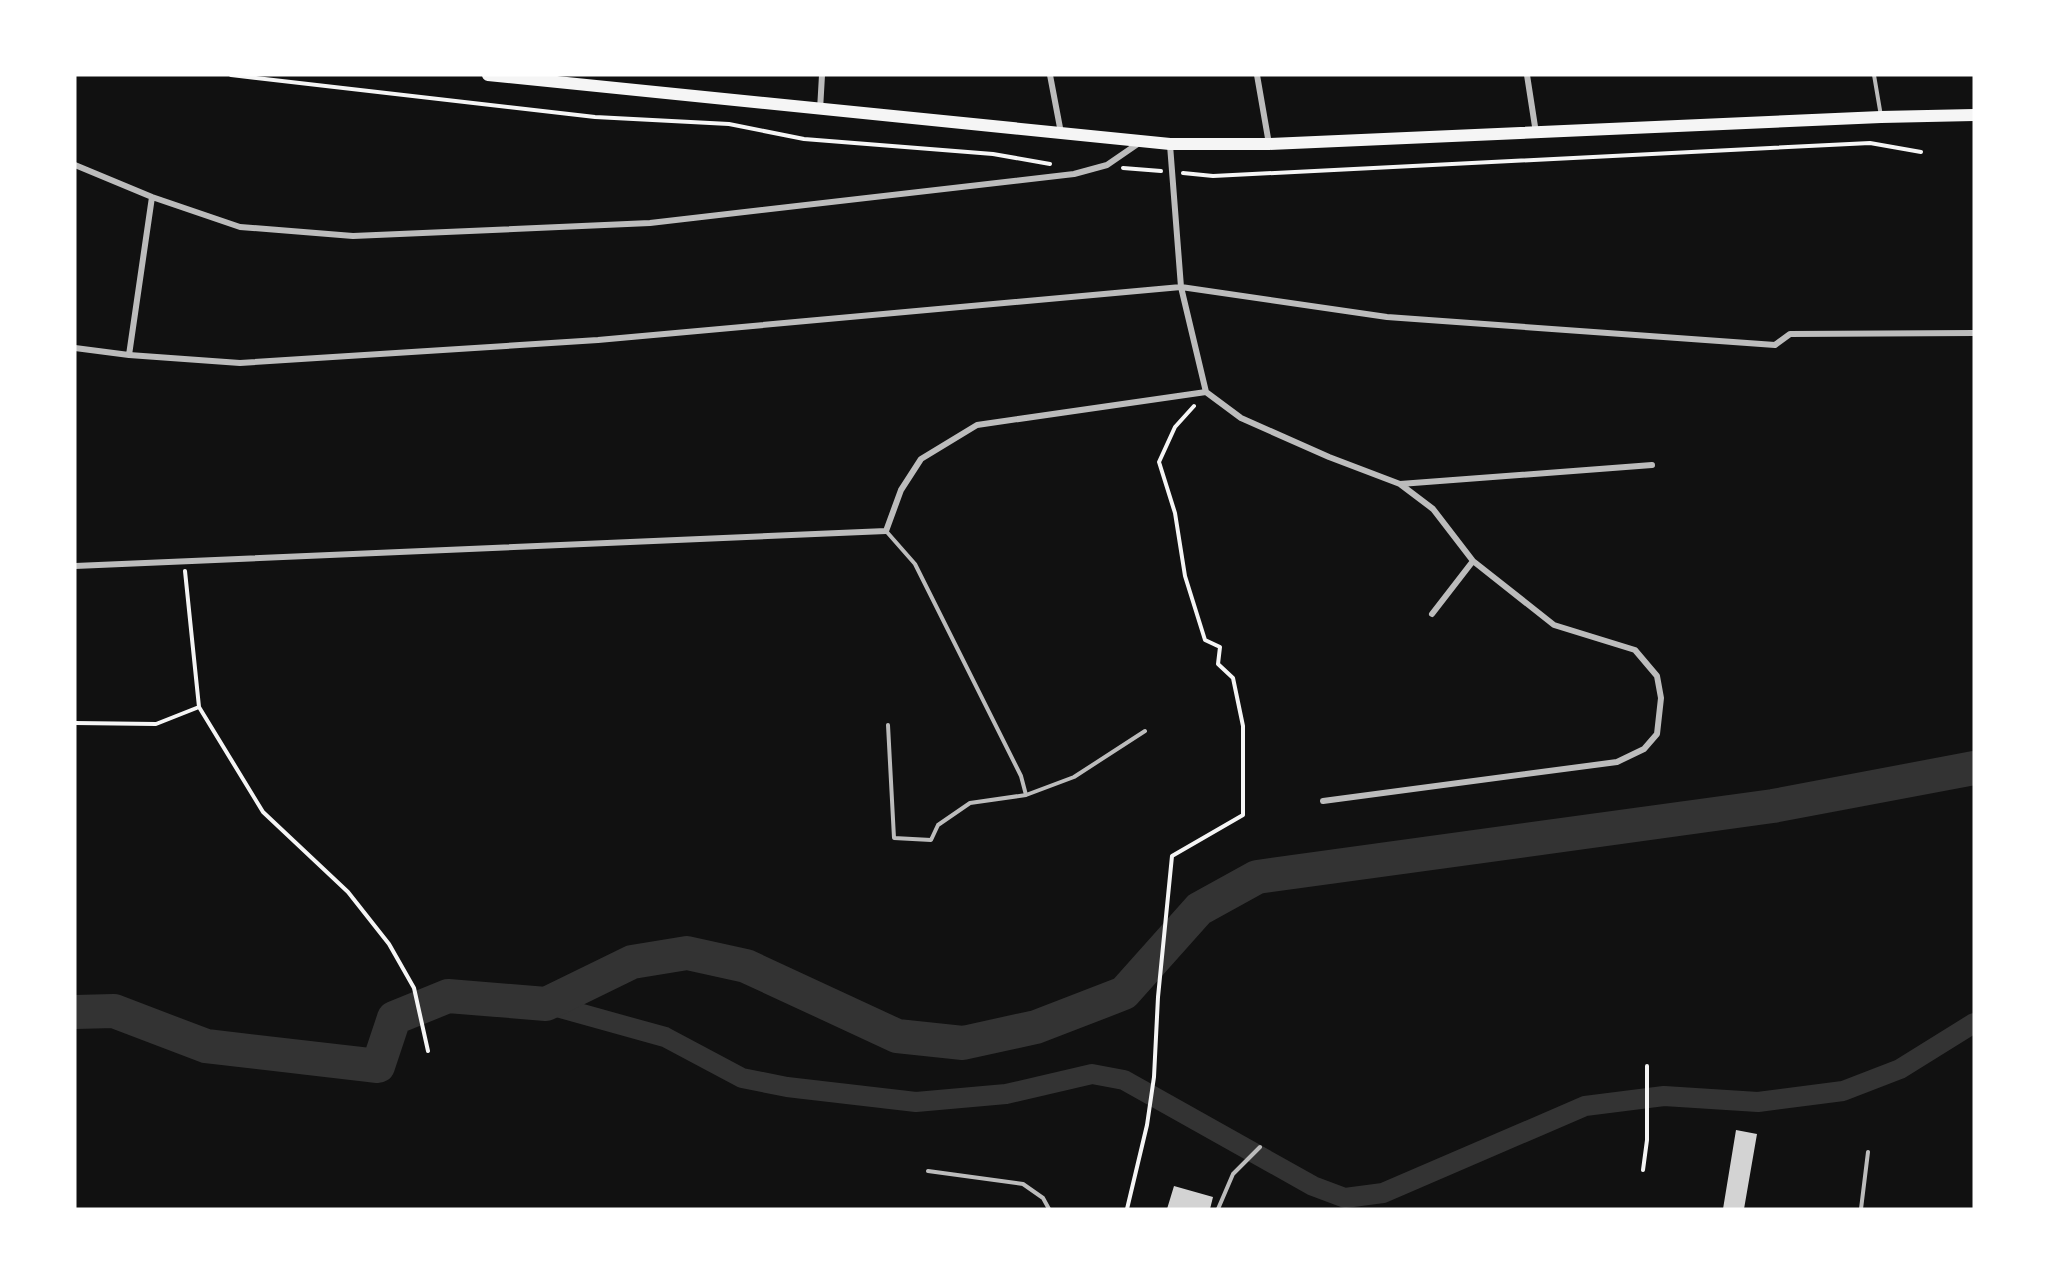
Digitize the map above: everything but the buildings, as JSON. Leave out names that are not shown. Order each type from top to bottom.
[{"type":"main road","points":[[488,75],[587,80],[820,110],[1170,144],[1269,144],[1881,117],[1974,115]]},
{"type":"street","points":[[820,110],[822,75]]},
{"type":"street","points":[[1050,75],[1061,134]]},
{"type":"street","points":[[1257,75],[1269,144]]},
{"type":"street","points":[[1527,75],[1536,133]]},
{"type":"street","points":[[75,165],[152,197],[240,227],[352,236],[650,223],[1074,174],[1107,165],[1139,142]]},
{"type":"street","points":[[1170,144],[1181,287],[1206,392],[1241,418],[1329,457],[1400,484],[1433,509],[1473,561],[1554,625],[1635,650],[1656,676],[1661,698],[1657,734],[1644,749],[1617,762],[1323,801]]},
{"type":"street","points":[[129,355],[152,197]]},
{"type":"street","points":[[75,348],[129,355],[240,363],[598,340],[1181,287],[1388,317],[1775,345],[1790,334],[1974,333]]},
{"type":"street","points":[[75,566],[886,531],[901,490],[921,459],[977,425],[1206,392]]},
{"type":"street","points":[[1400,484],[1652,465]]},
{"type":"street","points":[[1432,614],[1473,561]]},
{"type":"lane","points":[[1874,75],[1881,117]]},
{"type":"lane","points":[[886,531],[915,564],[1021,776],[1026,795]]},
{"type":"lane","points":[[888,725],[894,838],[931,840],[938,825],[970,803],[1026,795],[1074,777],[1145,731]]},
{"type":"lane","points":[[1218,1209],[1233,1174],[1260,1147]]},
{"type":"lane","points":[[1861,1209],[1868,1152]]},
{"type":"lane","points":[[928,1171],[1023,1184],[1043,1198],[1048,1209]]},
{"type":"path","points":[[231,75],[596,117],[729,124],[804,139],[993,154],[1060,164]]},
{"type":"path","points":[[1101,167],[1214,176],[1870,143],[1921,152]]},
{"type":"path","points":[[1127,1209],[1147,1125],[1154,1077],[1158,997],[1172,856],[1243,814],[1243,726],[1233,678],[1218,664],[1220,647],[1205,640],[1185,576],[1175,513],[1159,462],[1175,427],[1206,392]]},
{"type":"path","points":[[184,562],[199,706],[262,812],[348,892],[389,944],[414,988],[428,1051]]},
{"type":"path","points":[[75,723],[156,724],[199,706]]},
{"type":"path","points":[[1643,1170],[1647,1140],[1647,1066]]},
{"type":"waterway","points":[[75,1012],[114,1011],[206,1046],[378,1066],[394,1018],[448,996],[546,1004],[632,962],[687,953],[746,966],[897,1036],[963,1043],[1036,1027],[1124,993],[1199,909],[1257,877],[1773,806],[1974,768]]},
{"type":"waterway","points":[[546,1004],[665,1037],[742,1078],[787,1087],[916,1102],[1006,1094],[1092,1074],[1124,1080],[1313,1186],[1345,1198],[1383,1193],[1585,1106],[1664,1096],[1758,1102],[1843,1091],[1900,1069],[1974,1023]]}]
